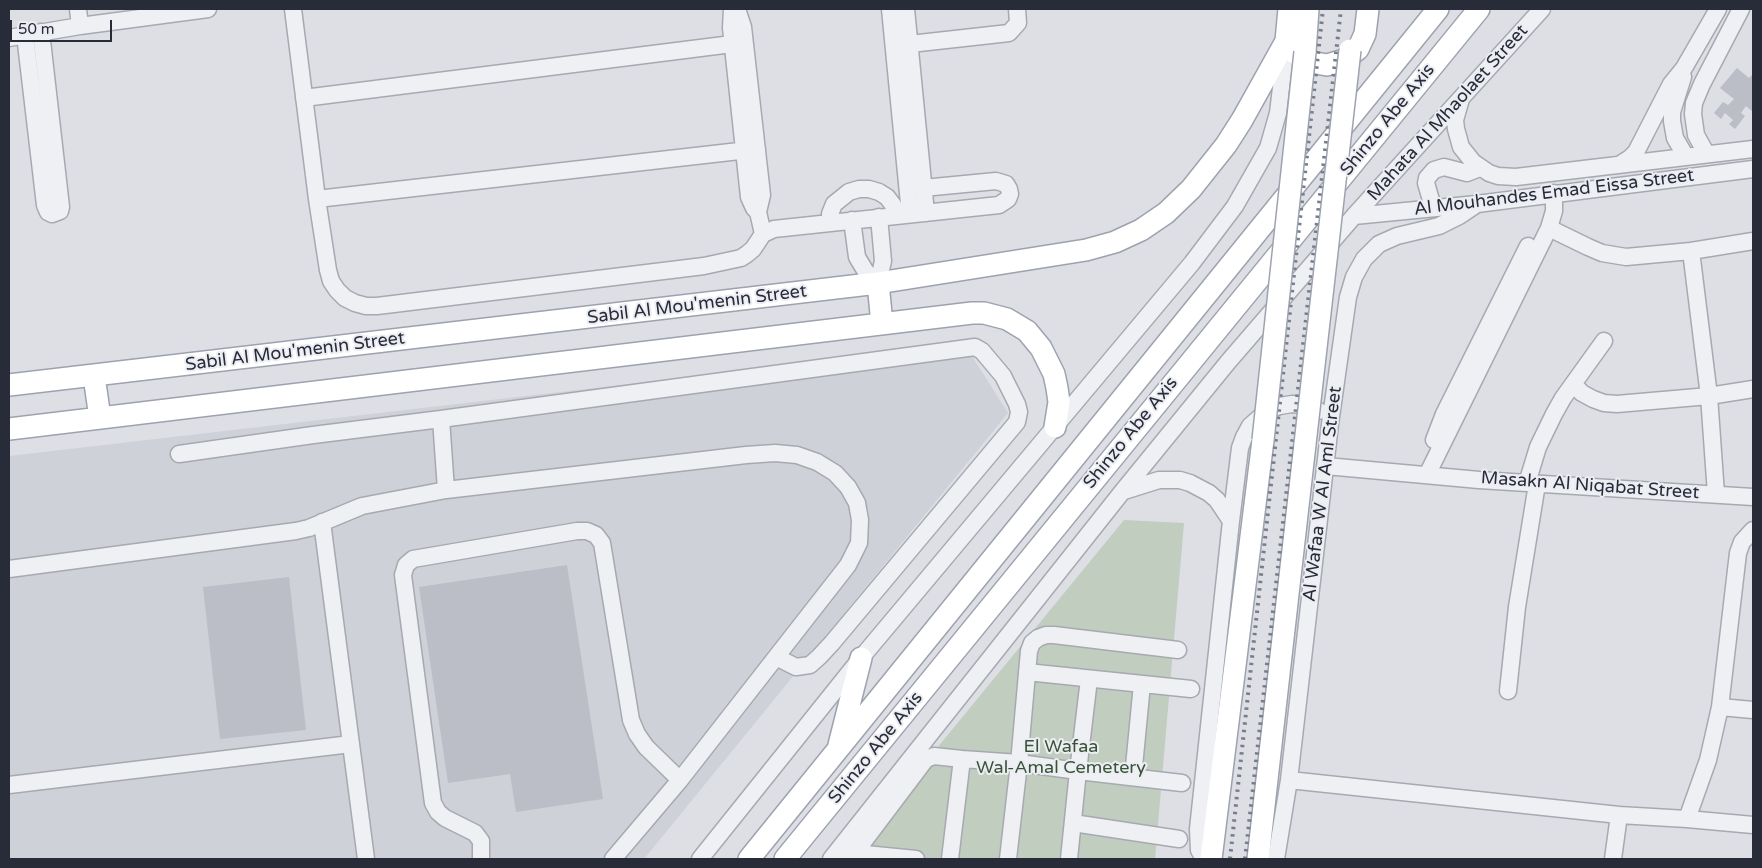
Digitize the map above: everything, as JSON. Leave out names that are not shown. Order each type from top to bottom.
[{"type":"main road","points":[[1289,9],[1286,41],[1295,53],[1310,62],[1327,65],[1344,60],[1358,49],[1365,34],[1368,9]]},
{"type":"main road","points":[[1211,859],[1263,440],[1308,9]]},
{"type":"main road","points":[[1258,859],[1354,9]]},
{"type":"main road","name":"Shinzo Abe Axis","points":[[785,859],[1479,9]]},
{"type":"main road","name":"Shinzo Abe Axis","points":[[749,859],[838,752],[1436,10]]},
{"type":"main road","name":"Sabil Al Mou'menin Street","points":[[9,385],[878,283],[1086,250],[1115,242],[1142,230],[1166,213],[1191,189],[1226,145],[1286,41]]},
{"type":"main road","points":[[878,283],[882,324]]},
{"type":"main road","points":[[9,429],[972,312],[996,315],[1018,325],[1027,331],[1042,348],[1054,374],[1059,402],[1054,428]]},
{"type":"main road","points":[[94,376],[100,418]]},
{"type":"main road","points":[[838,752],[862,658]]},
{"type":"street","points":[[78,9],[80,26]]},
{"type":"street","points":[[9,38],[80,26],[208,9]]},
{"type":"street","points":[[293,9],[328,270],[331,281],[337,290],[345,298],[355,303],[377,306],[704,266],[732,260],[747,254],[753,250],[764,234],[774,229],[998,205],[1008,199],[1010,194],[1006,184],[1002,181],[924,188]]},
{"type":"street","points":[[732,9],[732,44],[751,149]]},
{"type":"street","points":[[737,9],[744,27],[751,149],[749,197],[758,212],[764,234]]},
{"type":"street","points":[[890,9],[902,45],[924,188],[911,214]]},
{"type":"street","points":[[906,9],[902,45],[911,214]]},
{"type":"street","points":[[902,45],[1009,33],[1018,24],[1017,9]]},
{"type":"street","name":"Mahata Al Mhaolaet Street","points":[[831,859],[1122,492],[1228,362],[1354,216],[1542,9]]},
{"type":"street","points":[[1617,166],[1636,152],[1671,84],[1684,68],[1718,9]]},
{"type":"street","points":[[1706,154],[1696,135],[1694,103],[1697,93],[1741,9]]},
{"type":"street","points":[[33,34],[61,207],[56,213],[48,212],[45,205],[33,34]]},
{"type":"street","points":[[700,859],[862,658],[1192,263],[1235,206],[1268,148],[1278,113],[1286,41]]},
{"type":"street","points":[[304,98],[732,44]]},
{"type":"street","points":[[1684,68],[1681,85],[1672,112],[1672,121],[1675,138],[1686,157]]},
{"type":"street","name":"Al Mouhandes Emad Eissa Street","points":[[1461,96],[1455,120],[1458,138],[1466,155],[1480,168],[1489,173],[1507,177],[1617,166],[1753,149]]},
{"type":"street","points":[[317,199],[751,149]]},
{"type":"street","points":[[1433,207],[1426,183],[1427,178],[1434,170],[1444,167],[1467,173],[1480,168]]},
{"type":"street","name":"Al Mouhandes Emad Eissa Street","points":[[1354,216],[1476,204],[1753,169]]},
{"type":"street","points":[[830,223],[830,214],[834,204],[849,192],[859,189],[869,189],[878,192],[887,197],[893,205],[911,214]]},
{"type":"street","points":[[1428,467],[1447,421],[1518,278],[1554,211],[1554,194]]},
{"type":"street","name":"Al Wafaa W Al Aml Street","points":[[1276,859],[1289,780],[1330,424],[1348,297],[1354,277],[1364,259],[1379,244],[1396,236],[1440,226],[1476,204]]},
{"type":"street","points":[[852,220],[855,248],[860,264],[878,283],[883,261],[879,217]]},
{"type":"street","points":[[1544,227],[1588,247],[1616,256],[1637,258],[1753,240]]},
{"type":"street","points":[[1691,251],[1709,396],[1716,494]]},
{"type":"street","points":[[1508,691],[1532,483],[1538,447],[1563,398],[1604,341]]},
{"type":"street","points":[[179,454],[313,434],[441,419],[974,347],[982,351],[1003,376],[1017,404],[1019,412],[1016,422],[832,643],[810,665],[796,667],[776,657]]},
{"type":"street","points":[[1573,384],[1592,399],[1604,403],[1617,404],[1709,396],[1753,389]]},
{"type":"street","points":[[1204,859],[1198,850],[1198,829],[1240,448],[1250,426],[1258,417],[1268,410],[1280,406],[1298,405],[1316,409],[1325,416],[1330,424]]},
{"type":"street","points":[[441,419],[446,490]]},
{"type":"street","points":[[9,569],[296,532],[362,506],[446,490],[746,455],[775,453],[797,456],[817,462],[835,473],[848,487],[857,503],[860,520],[859,543],[848,565],[680,780],[613,859]]},
{"type":"street","name":"Masakn Al Niqabat Street","points":[[1326,466],[1428,467],[1532,483],[1753,497]]},
{"type":"street","points":[[1122,492],[1158,480],[1180,480],[1209,493],[1217,500],[1231,521]]},
{"type":"street","points":[[322,522],[366,859]]},
{"type":"street","points":[[1687,819],[1708,760],[1720,707],[1738,553],[1742,542],[1753,530]]},
{"type":"street","points":[[481,859],[481,841],[475,832],[445,818],[438,812],[433,803],[403,575],[406,565],[413,559],[577,531],[587,531],[596,535],[602,543],[604,552],[631,720],[637,734],[646,747],[680,780]]},
{"type":"street","points":[[1008,859],[1029,651],[1032,643],[1046,635],[1178,650]]},
{"type":"street","points":[[1027,672],[1191,689]]},
{"type":"street","points":[[1069,859],[1089,679]]},
{"type":"street","points":[[1133,778],[1142,684]]},
{"type":"street","points":[[1720,707],[1753,710]]},
{"type":"street","points":[[9,785],[351,744]]},
{"type":"street","points":[[853,856],[926,760],[934,756],[1019,763],[1182,783]]},
{"type":"street","points":[[950,859],[962,759]]},
{"type":"street","points":[[1289,780],[1619,816],[1687,819],[1753,825]]},
{"type":"street","points":[[1613,859],[1619,816]]},
{"type":"street","points":[[1073,823],[1178,839]]},
{"type":"street","points":[[853,856],[909,859]]},
{"type":"shaded area","points":[[965,345],[1008,413],[644,859],[9,859],[9,456]]},
{"type":"green space","name":"El Wafaa Wal-Amal Cemetery","points":[[1124,520],[1184,523],[1155,859],[846,859]]},
{"type":"building","points":[[1737,68],[1749,78],[1753,74],[1753,112],[1746,106],[1741,113],[1745,116],[1735,129],[1729,124],[1733,120],[1725,113],[1721,119],[1714,113],[1723,102],[1728,105],[1734,99],[1720,88]]},
{"type":"building","points":[[567,565],[603,799],[516,812],[510,774],[448,783],[419,587]]},
{"type":"building","points":[[289,577],[306,730],[220,739],[203,587]]},
{"type":"railway","points":[[1230,859],[1323,9]]},
{"type":"railway","points":[[1245,859],[1341,9]]}]
